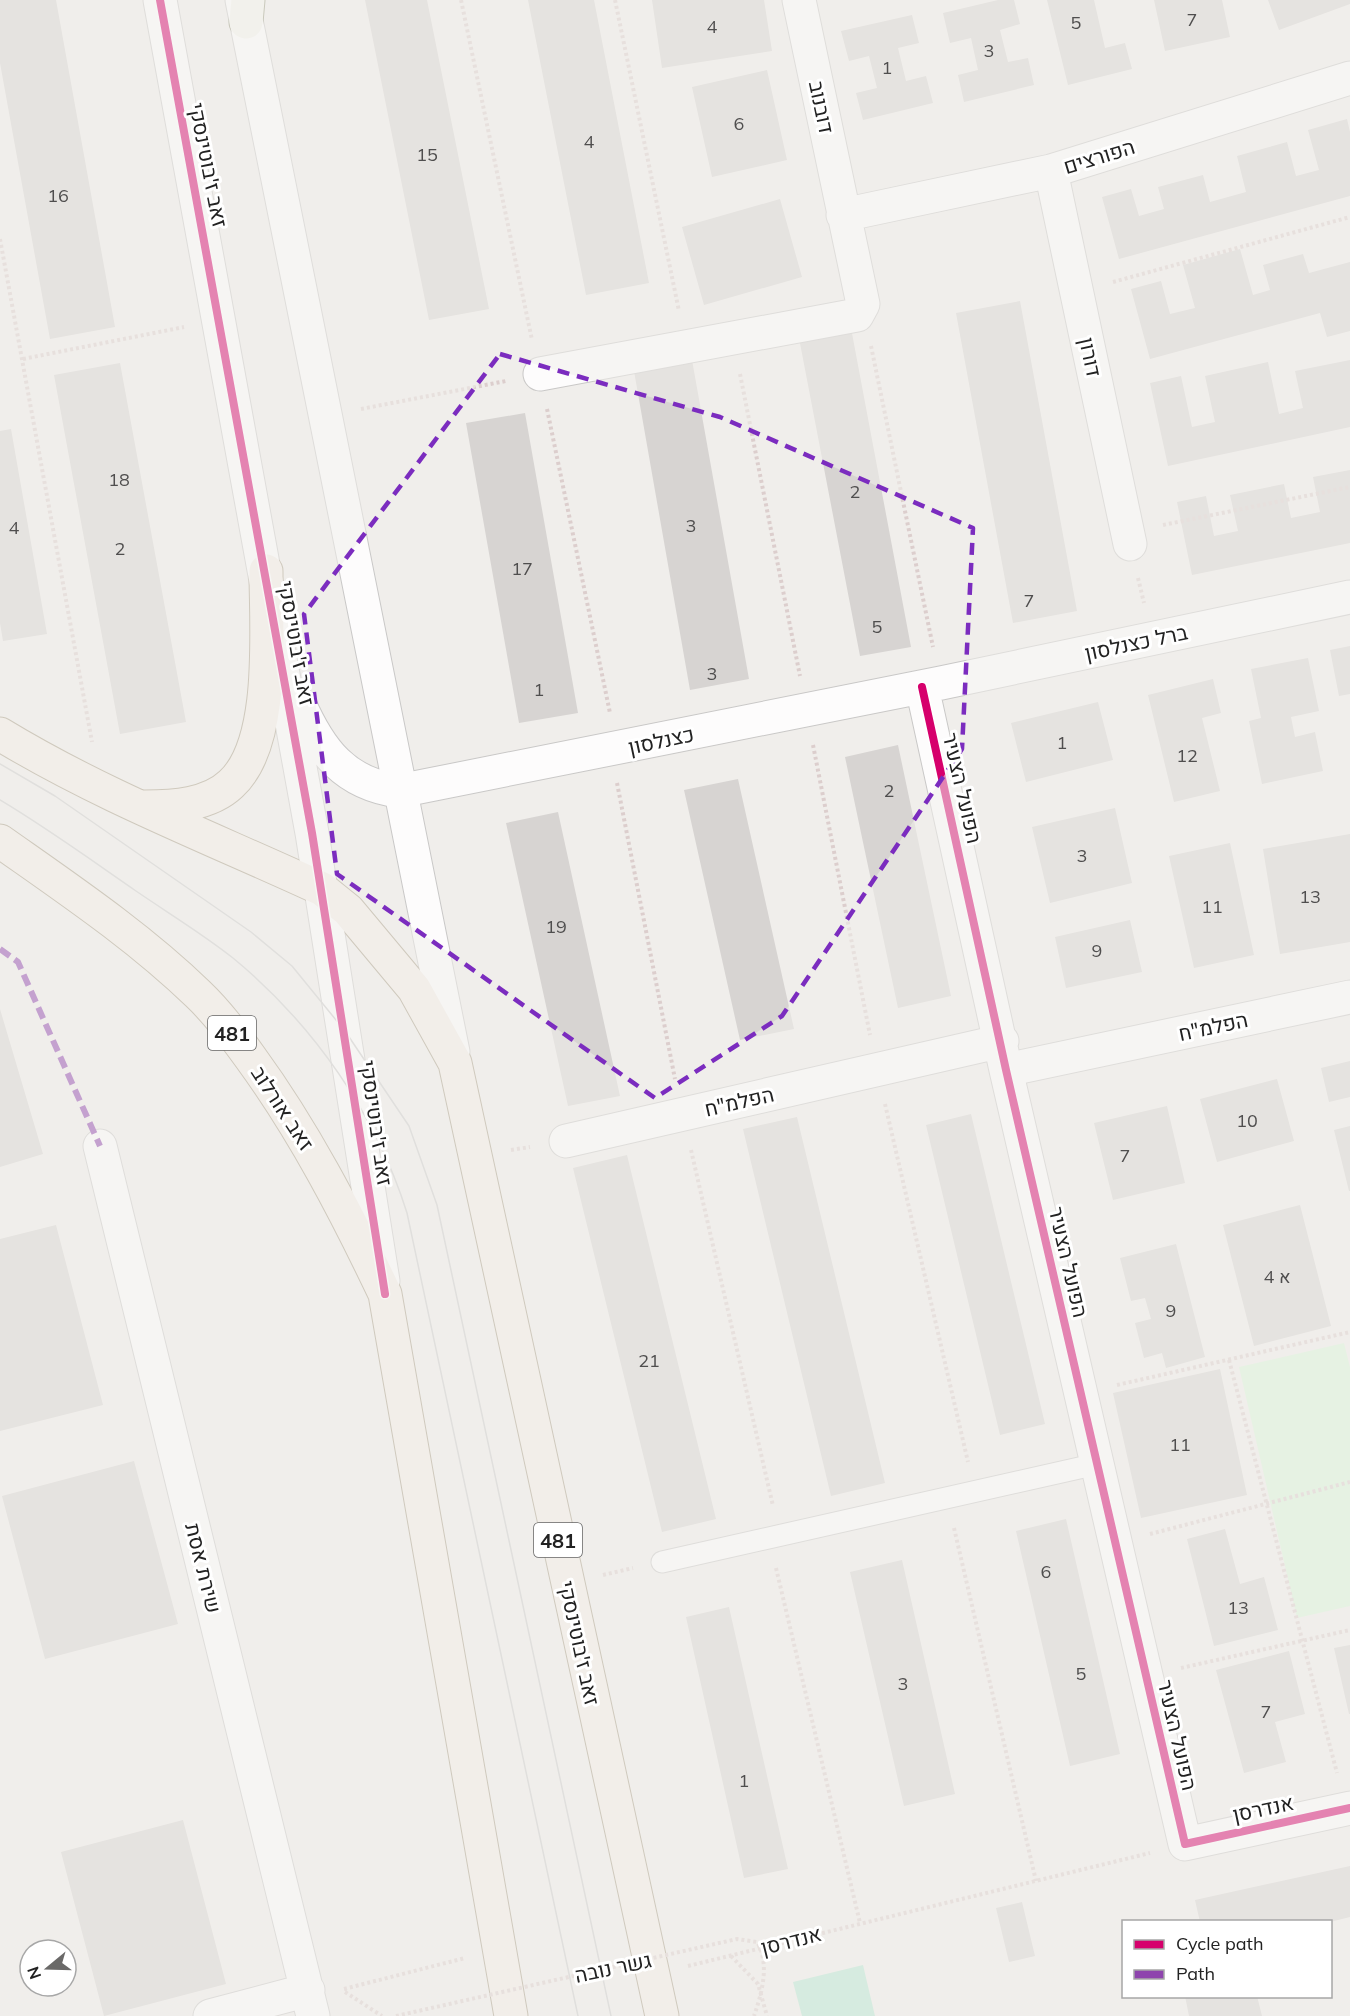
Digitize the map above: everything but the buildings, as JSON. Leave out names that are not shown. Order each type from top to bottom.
[{"type":"main road","points":[[138,807],[174,806],[211,797],[230,785],[244,770],[255,742],[264,703],[266,571]]},
{"type":"main road","name":"481","points":[[0,734],[138,807],[322,890],[348,910],[414,989],[455,1063]]},
{"type":"main road","name":"זאב אורלוב","points":[[0,841],[121,927],[200,995],[229,1028],[306,1141],[353,1226],[385,1294]]},
{"type":"main road","name":"זאב ז'בוטינסקי","points":[[455,1063],[662,2016]]},
{"type":"main road","name":"זאב ז'בוטינסקי","points":[[385,1294],[511,2016]]},
{"type":"street","name":"זאב ז'בוטינסקי","points":[[160,0],[266,571],[322,890],[385,1294]]},
{"type":"street","name":"דובנוב","points":[[799,0],[862,304]]},
{"type":"street","name":"זאב ז'בוטינסקי","points":[[246,7],[324,417],[455,1063]]},
{"type":"street","name":"הפורצים","points":[[843,215],[1051,171],[1350,78]]},
{"type":"street","name":"דורון","points":[[1051,171],[1129,538]]},
{"type":"street","points":[[540,374],[857,315],[862,304]]},
{"type":"street","name":"ברל כצנלסון","points":[[931,685],[1350,597]]},
{"type":"street","points":[[276,630],[294,693],[320,742],[337,763],[356,779],[376,788],[399,791]]},
{"type":"street","name":"כצנלסון","points":[[399,791],[931,685]]},
{"type":"street","name":"הפועל הצעיר","points":[[931,685],[1004,1056],[1185,1844]]},
{"type":"street","name":"הפלמ\"ח","points":[[566,1141],[877,1070],[1004,1056],[1350,997]]},
{"type":"street","name":"שירת אסת","points":[[100,1146],[310,2003]]},
{"type":"street","name":"אנדרסן","points":[[1185,1844],[1348,1808]]},
{"type":"street","points":[[210,2016],[310,2003]]},
{"type":"lane","points":[[662,1562],[1097,1464]]},
{"type":"path","points":[[615,0],[687,346]]},
{"type":"path","points":[[1077,291],[1350,217]]},
{"type":"path","points":[[0,239],[2,262],[23,359],[101,788]]},
{"type":"path","points":[[862,304],[931,685]]},
{"type":"path","points":[[23,359],[220,320]]},
{"type":"path","points":[[733,338],[877,1070],[975,1492]]},
{"type":"path","points":[[324,417],[540,374]]},
{"type":"path","points":[[1153,639],[1129,538],[1350,486]]},
{"type":"path","points":[[624,813],[675,1080]]},
{"type":"path","points":[[475,1156],[566,1141]]},
{"type":"path","points":[[690,1145],[780,1536]]},
{"type":"path","points":[[1081,1393],[1350,1332]]},
{"type":"path","points":[[1229,1360],[1301,1640],[1348,1808]]},
{"type":"path","points":[[1115,1542],[1350,1482]]},
{"type":"path","points":[[957,1544],[1036,1881]]},
{"type":"path","points":[[567,1584],[662,1562]]},
{"type":"path","points":[[780,1586],[860,1923]]},
{"type":"path","points":[[1146,1676],[1350,1630]]},
{"type":"path","points":[[382,2016],[342,1990],[474,1955]]},
{"type":"path","points":[[730,1956],[758,1984],[766,2016]]},
{"type":"highlighted area","points":[[500,354],[720,417],[973,528],[962,749],[782,1016],[655,1098],[337,874],[304,614]]},
{"type":"green space","points":[[1344,1343],[1350,1367],[1350,1606],[1297,1618],[1239,1367]]},
{"type":"green space","points":[[863,1965],[875,2016],[802,2016],[793,1982]]},
{"type":"tram line","points":[[0,764],[55,796],[251,932],[292,966],[345,1031],[409,1126],[437,1205],[611,2016]]},
{"type":"tram line","points":[[0,800],[210,940],[262,984],[290,1012],[338,1073],[378,1141],[407,1213],[578,2016]]},
{"type":"marked path","points":[[0,949],[18,962],[100,1146]]},
{"type":"cycle path","points":[[160,0],[312,833],[385,1294]]},
{"type":"cycle path","points":[[922,687],[1006,1070],[1185,1844],[1350,1808]]}]
